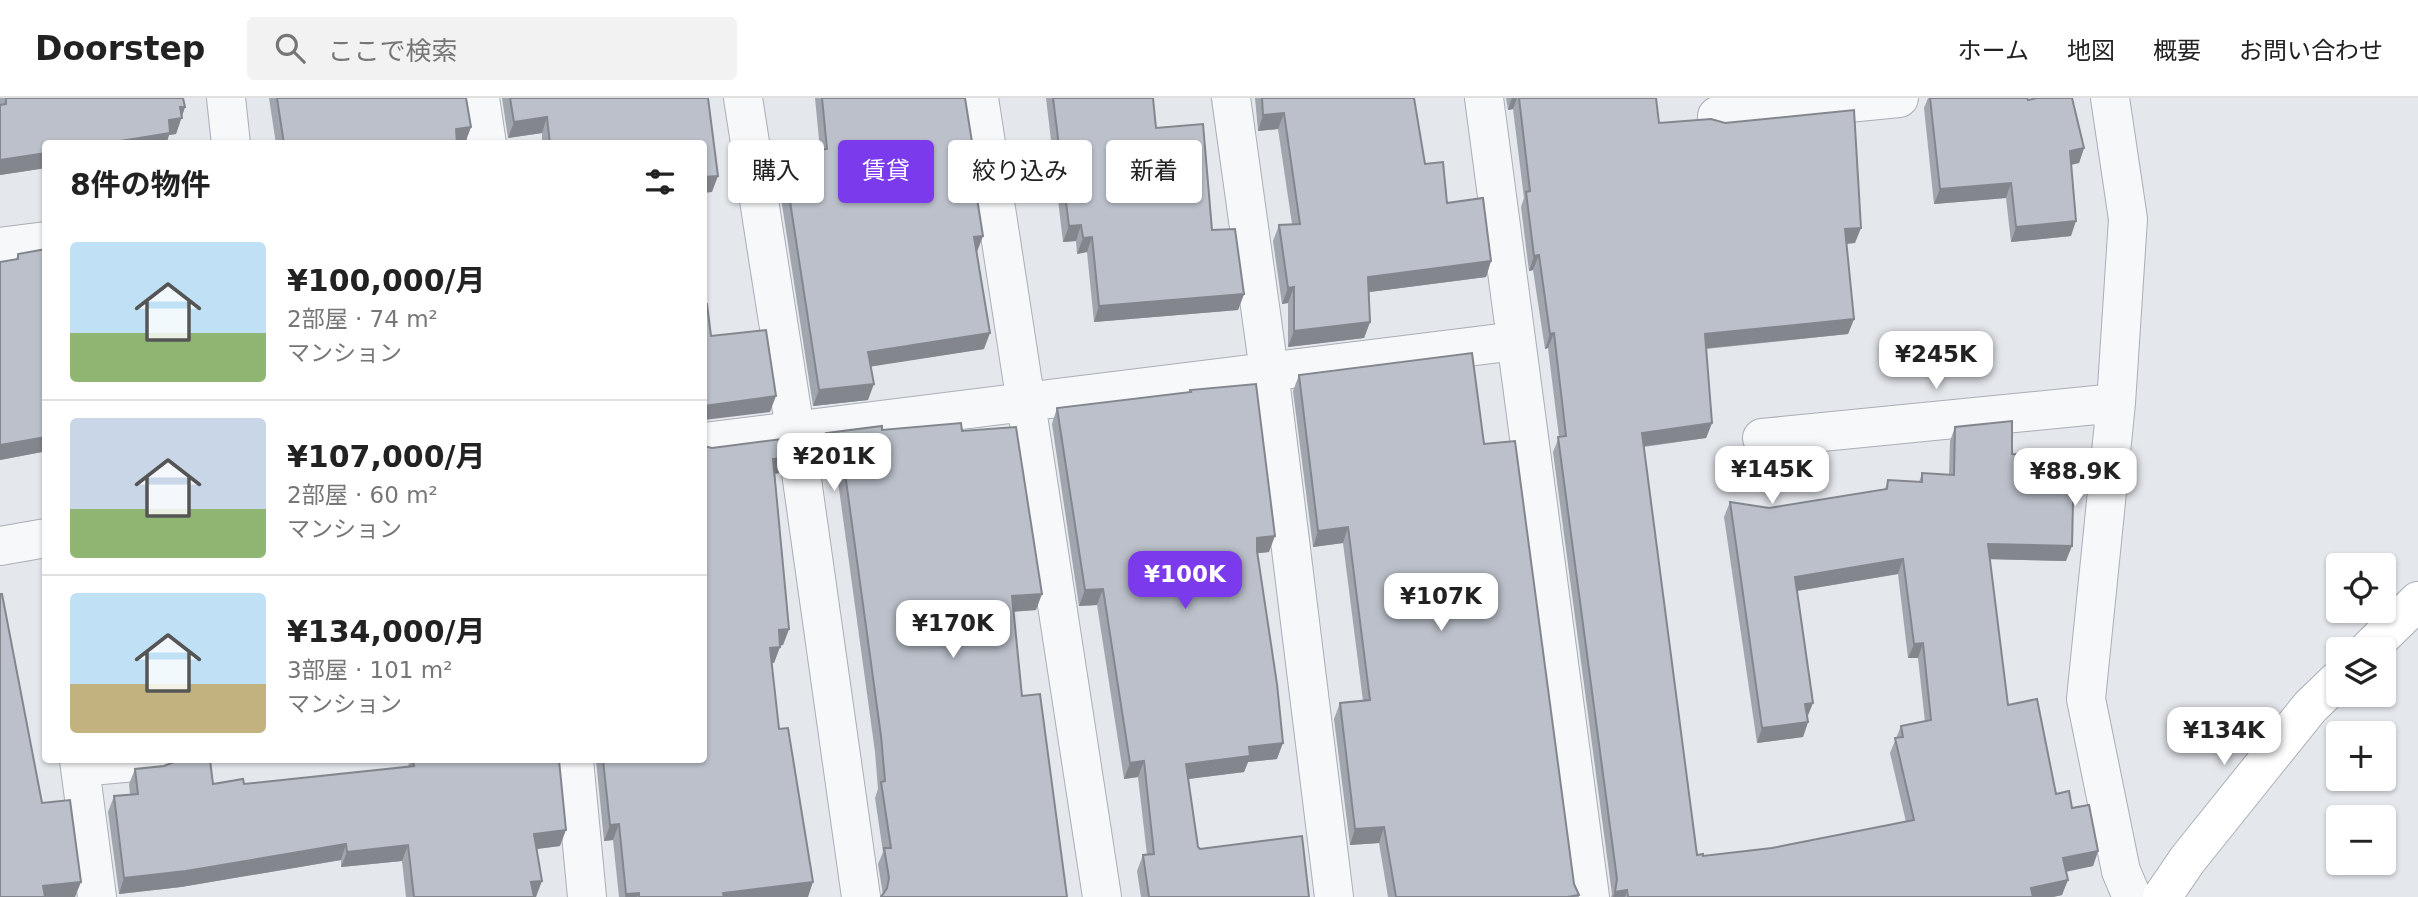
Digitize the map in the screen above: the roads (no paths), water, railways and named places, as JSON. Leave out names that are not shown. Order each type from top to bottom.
[{"type":"street","points":[[226,98],[231,140]]},
{"type":"street","points":[[480,98],[486,140]]},
{"type":"street","points":[[743,98],[795,430],[861,897]]},
{"type":"street","points":[[979,98],[1102,897]]},
{"type":"street","points":[[1231,98],[1269,371],[1334,897]]},
{"type":"street","points":[[1484,98],[1590,897]]},
{"type":"street","points":[[1717,116],[1899,98]]},
{"type":"street","points":[[2110,98],[2128,219],[2116,403],[2086,699],[2121,871],[2132,897]]},
{"type":"street","points":[[0,247],[42,242]]},
{"type":"street","points":[[707,442],[1516,341]]},
{"type":"street","points":[[1762,438],[2116,403]]},
{"type":"street","points":[[0,546],[42,539]]},
{"type":"street","points":[[2381,637],[2418,601]]},
{"type":"street","points":[[2162,897],[2188,859],[2310,707],[2326,692]]},
{"type":"street","points":[[80,763],[97,897]]},
{"type":"street","points":[[574,763],[587,897]]}]
